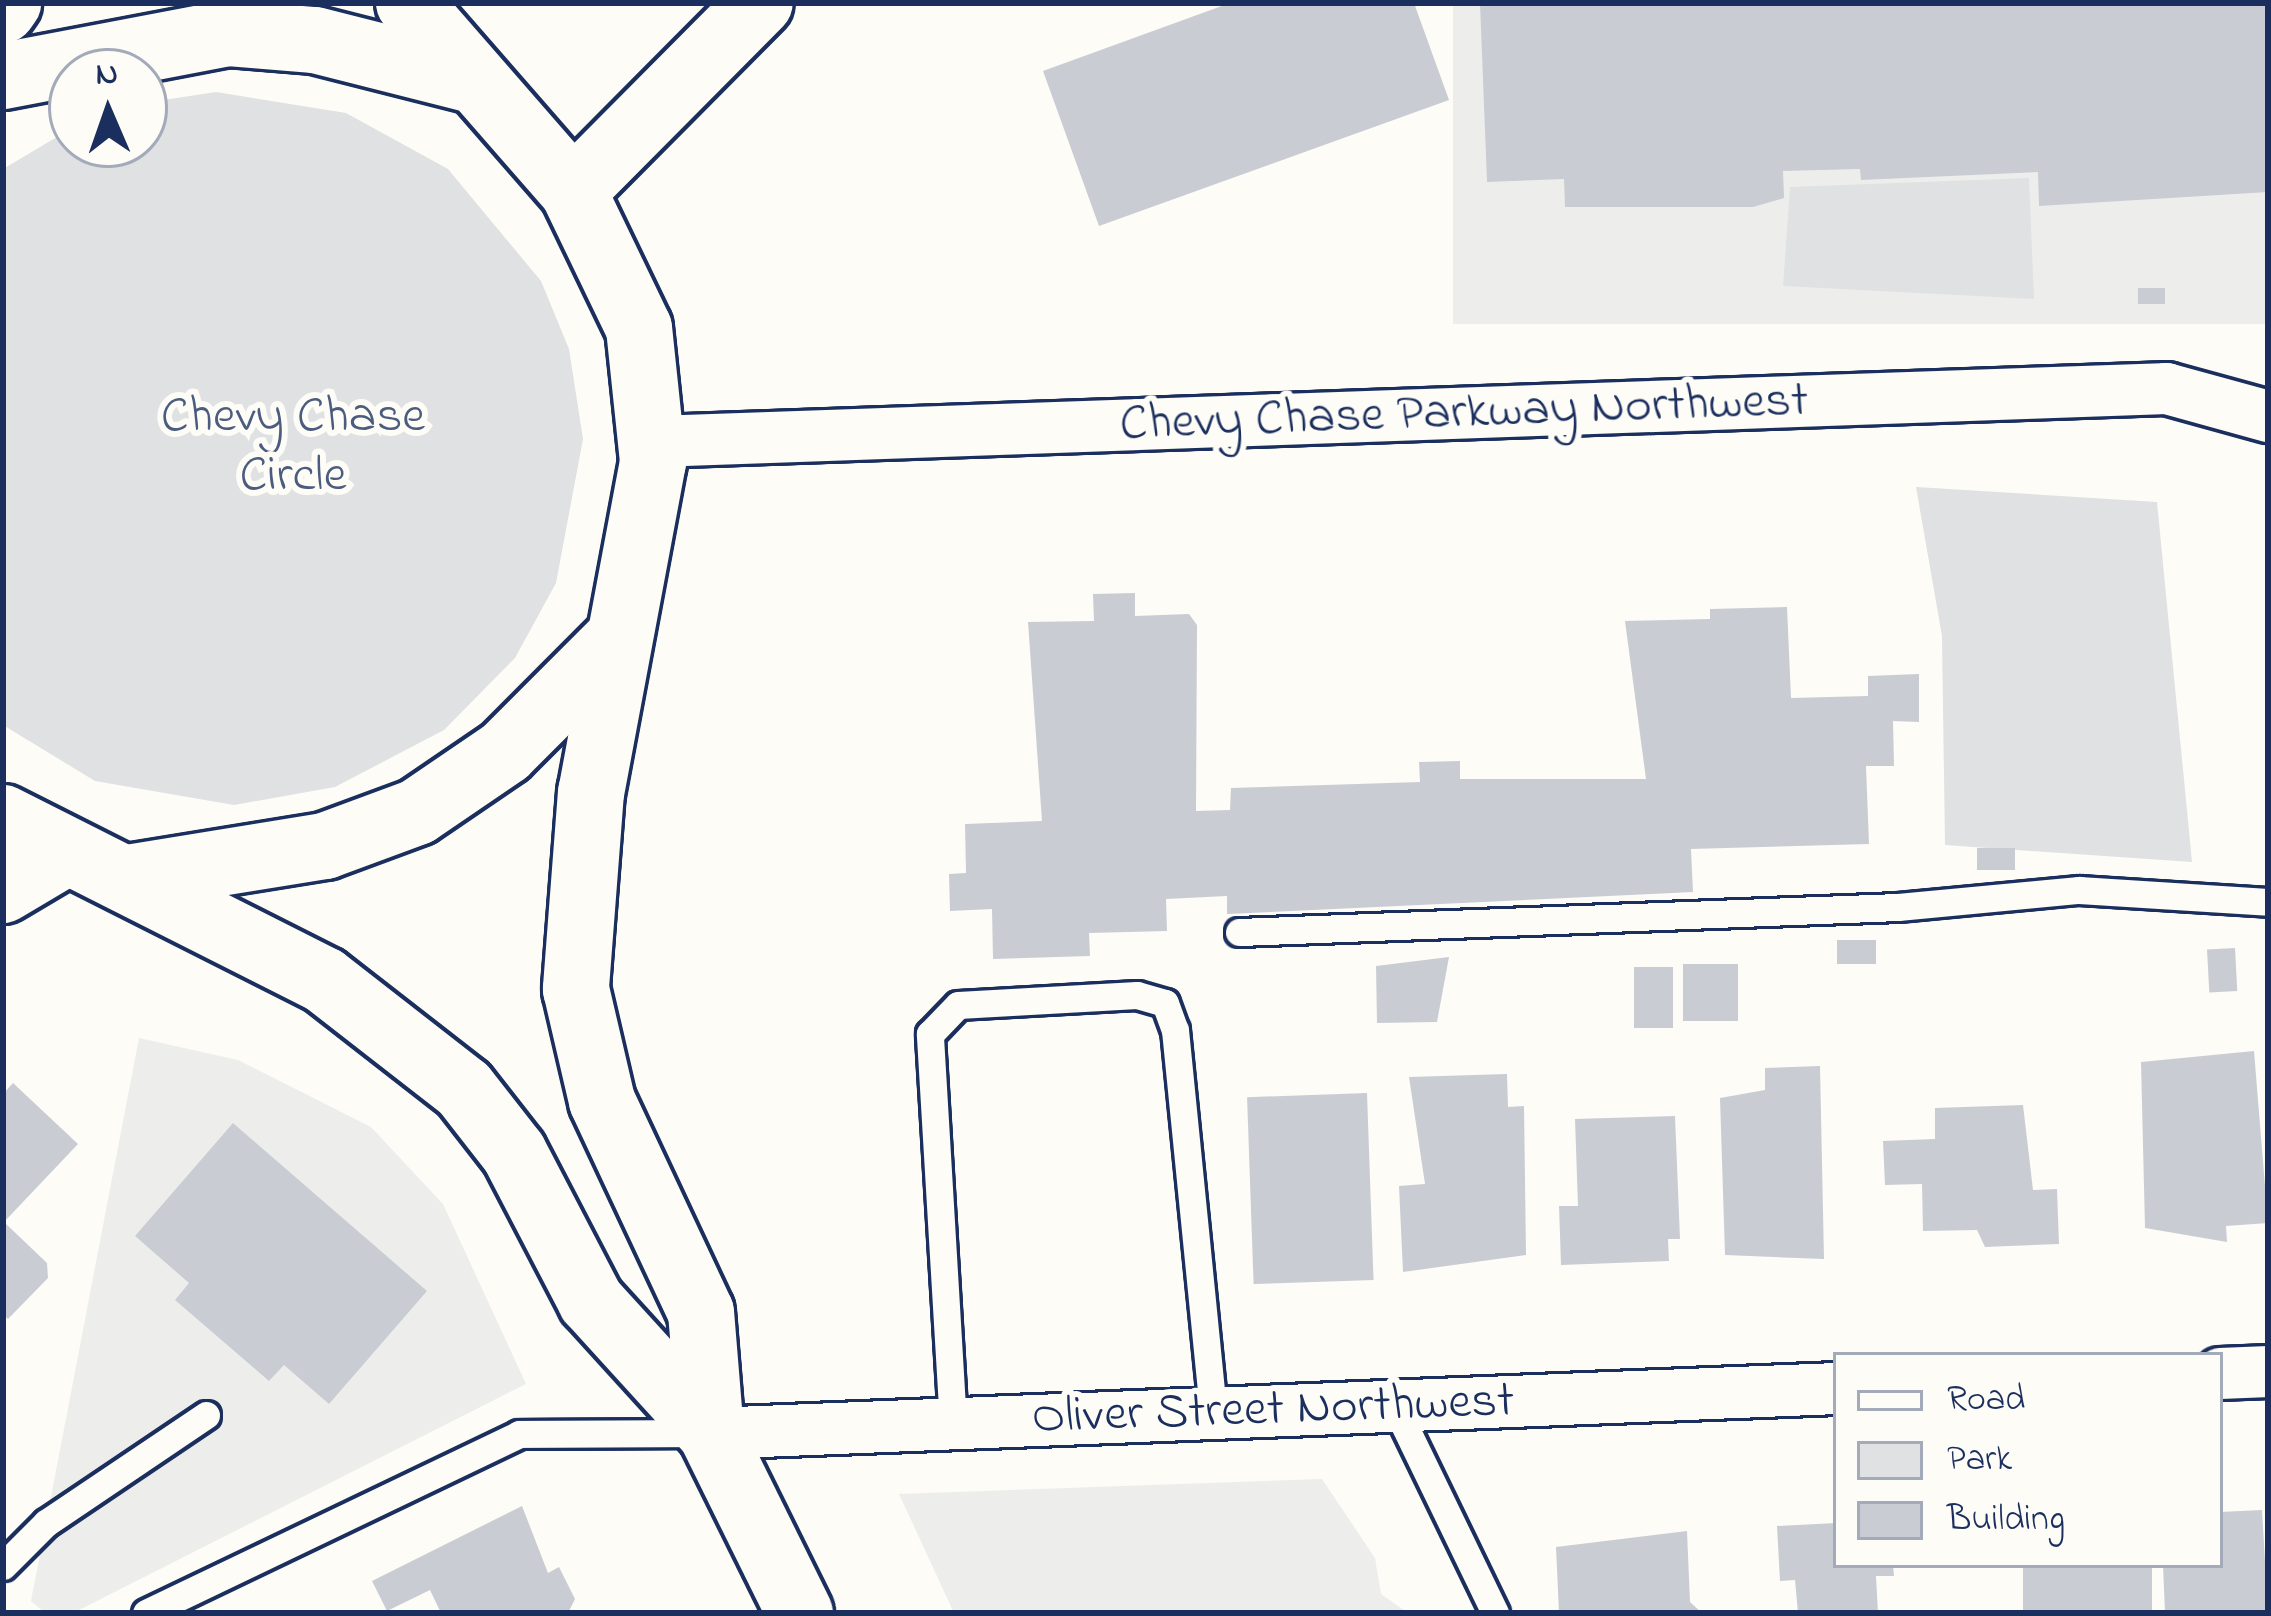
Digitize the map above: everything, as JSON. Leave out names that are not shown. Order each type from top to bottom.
[{"type":"main road","points":[[410,3],[573,191],[639,328],[655,441],[615,642],[578,897],[580,1027],[602,1101],[701,1312],[711,1433],[787,1609]]},
{"type":"main road","points":[[573,191],[760,3]]},
{"type":"main road","points":[[3,76],[229,33],[315,40],[473,80]]},
{"type":"main road","points":[[127,878],[325,846],[417,812],[505,752],[615,642]]},
{"type":"main road","points":[[3,818],[324,980],[436,1063],[514,1153],[591,1301],[711,1433]]},
{"type":"main road","points":[[3,890],[65,853]]},
{"type":"street","points":[[2167,388],[2268,385]]},
{"type":"street","name":"Chevy Chase Parkway Northwest","points":[[655,441],[2167,388],[2268,416]]},
{"type":"street","points":[[2223,1372],[2268,1371]]},
{"type":"street","name":"Oliver Street Northwest","points":[[711,1433],[1833,1388]]},
{"type":"lane","points":[[1239,932],[1898,908],[2079,890],[2268,902]]},
{"type":"lane","points":[[953,1424],[929,1034],[958,1004],[1138,995],[1166,1003],[1175,1030],[1213,1413]]},
{"type":"lane","points":[[1395,1406],[1495,1613]]},
{"type":"lane","points":[[3,1566],[46,1523],[206,1415]]},
{"type":"lane","points":[[146,1613],[519,1434],[711,1433]]},
{"type":"shaded area","points":[[1453,3],[2268,3],[2268,324],[1453,324]]},
{"type":"shaded area","points":[[139,1038],[238,1060],[371,1127],[443,1204],[526,1384],[73,1613],[45,1613],[31,1601]]},
{"type":"shaded area","points":[[1322,1479],[1375,1558],[1381,1594],[1408,1613],[954,1613],[899,1494]]},
{"type":"green space","name":"Chevy Chase Circle","points":[[216,92],[346,113],[448,169],[541,281],[569,349],[583,439],[556,583],[515,658],[444,730],[335,787],[234,805],[95,781],[3,725],[3,169],[48,142],[48,168],[168,168],[168,99]]},
{"type":"green space","points":[[2029,178],[2034,299],[1783,286],[1790,187]]},
{"type":"green space","points":[[1916,487],[2157,502],[2192,862],[1945,845],[1942,636]]},
{"type":"building","points":[[1230,3],[1414,3],[1449,100],[1099,226],[1043,71]]},
{"type":"building","points":[[1480,3],[2268,3],[2268,192],[2039,206],[2038,172],[1861,180],[1860,169],[1783,171],[1784,198],[1753,207],[1565,207],[1564,179],[1487,182]]},
{"type":"building","points":[[2138,288],[2165,288],[2165,304],[2138,304]]},
{"type":"building","points":[[1135,593],[1135,616],[1189,614],[1197,625],[1196,811],[1230,810],[1231,788],[1420,782],[1419,762],[1460,761],[1460,779],[1646,779],[1625,621],[1710,619],[1710,609],[1787,607],[1791,698],[1868,696],[1868,676],[1919,674],[1919,722],[1893,721],[1894,766],[1866,766],[1869,844],[1691,849],[1693,892],[1227,914],[1227,896],[1166,899],[1167,931],[1089,933],[1090,956],[993,959],[992,909],[950,911],[949,874],[966,873],[965,824],[1042,821],[1028,622],[1094,621],[1093,594]]},
{"type":"building","points":[[1977,848],[2015,848],[2015,870],[1977,870]]},
{"type":"building","points":[[1837,940],[1876,940],[1876,964],[1837,964]]},
{"type":"building","points":[[2235,948],[2237,991],[2209,992],[2207,949]]},
{"type":"building","points":[[1449,957],[1437,1022],[1377,1023],[1376,966]]},
{"type":"building","points":[[1683,964],[1738,964],[1738,1021],[1683,1021]]},
{"type":"building","points":[[1634,967],[1673,967],[1673,1028],[1634,1028]]},
{"type":"building","points":[[2254,1051],[2268,1223],[2226,1226],[2227,1242],[2145,1228],[2141,1062]]},
{"type":"building","points":[[1820,1066],[1824,1259],[1725,1255],[1720,1098],[1765,1090],[1765,1068]]},
{"type":"building","points":[[1507,1074],[1508,1107],[1524,1106],[1526,1255],[1403,1272],[1399,1186],[1425,1184],[1409,1077]]},
{"type":"building","points":[[13,1083],[78,1144],[4,1222],[47,1263],[48,1278],[8,1319],[3,1315],[3,1094]]},
{"type":"building","points":[[1367,1093],[1374,1280],[1254,1284],[1247,1097]]},
{"type":"building","points":[[2023,1105],[2033,1190],[2057,1189],[2059,1244],[1985,1247],[1977,1230],[1923,1231],[1922,1184],[1885,1185],[1883,1141],[1935,1139],[1935,1108]]},
{"type":"building","points":[[1675,1116],[1680,1239],[1668,1239],[1669,1261],[1561,1265],[1559,1206],[1578,1206],[1575,1119]]},
{"type":"building","points":[[233,1123],[427,1291],[329,1404],[284,1365],[269,1381],[175,1300],[189,1283],[135,1236]]},
{"type":"building","points":[[522,1506],[548,1573],[559,1567],[575,1599],[568,1613],[441,1613],[430,1590],[387,1611],[372,1581]]},
{"type":"building","points":[[2262,1510],[2268,1613],[2165,1613],[2163,1568],[2223,1568],[2223,1512]]},
{"type":"building","points":[[1833,1523],[1833,1568],[1893,1568],[1894,1576],[1876,1576],[1878,1613],[1798,1613],[1795,1580],[1780,1581],[1777,1526]]},
{"type":"building","points":[[1687,1531],[1690,1602],[1702,1613],[1559,1613],[1556,1547]]},
{"type":"building","points":[[2023,1568],[2152,1568],[2152,1613],[2023,1613]]}]
